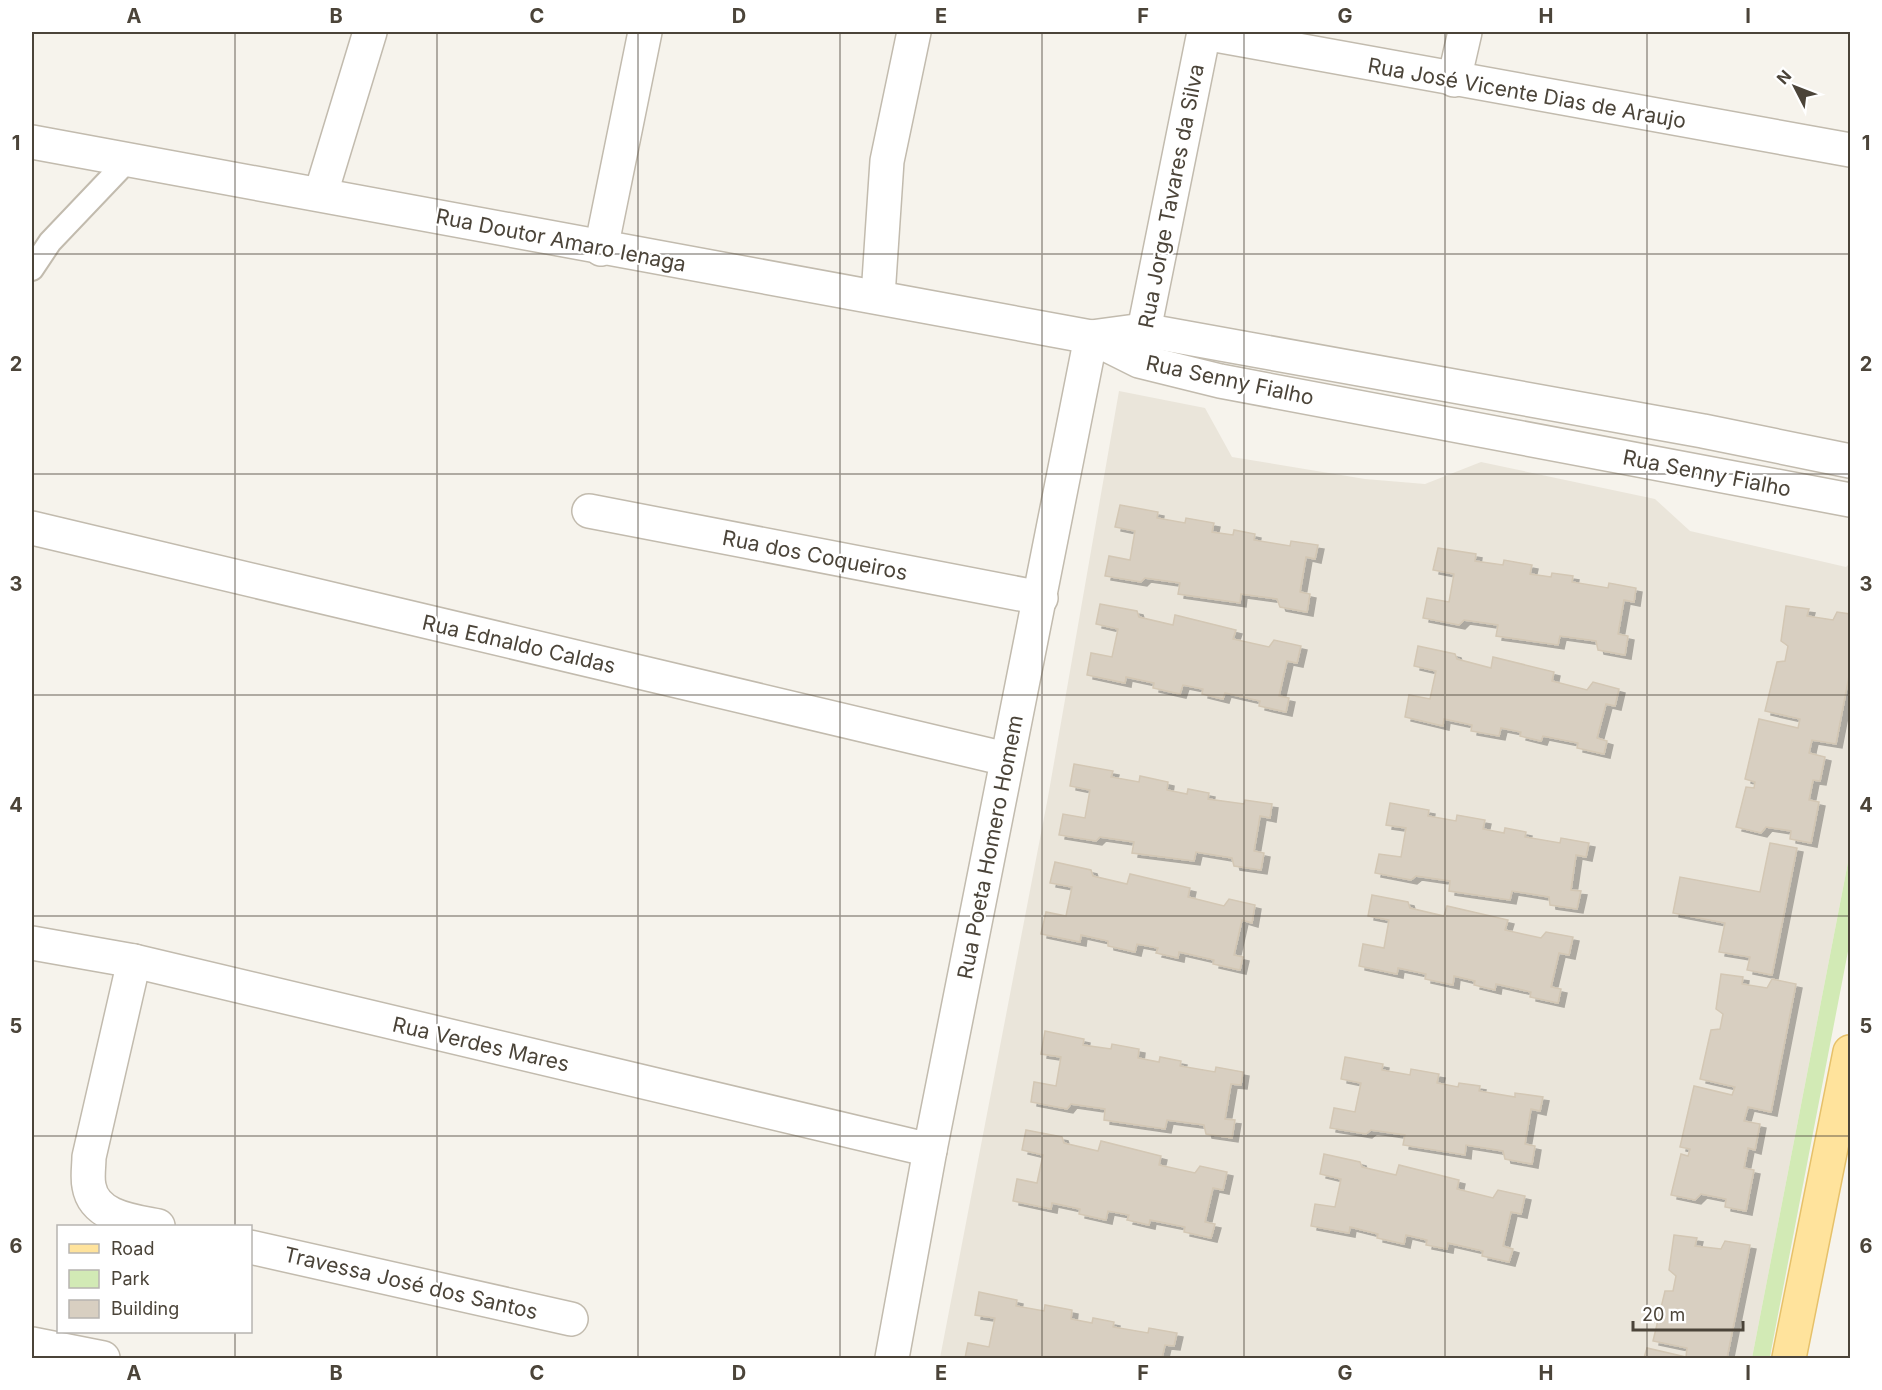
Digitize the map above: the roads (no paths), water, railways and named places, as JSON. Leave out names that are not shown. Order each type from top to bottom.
[{"type":"main road","points":[[1789,1359],[1851,1052]]},
{"type":"street","points":[[321,194],[370,32]]},
{"type":"street","points":[[601,249],[645,32]]},
{"type":"street","points":[[878,296],[887,161],[914,32]]},
{"type":"street","name":"Rua José Vicente Dias de Araujo","points":[[1204,32],[1454,80],[1851,150]]},
{"type":"street","name":"Rua Jorge Tavares da Silva","points":[[1141,345],[1204,32]]},
{"type":"street","points":[[1454,80],[1465,32]]},
{"type":"street","name":"Rua Doutor Amaro Ienaga","points":[[32,142],[321,194],[601,249],[878,296],[1091,337]]},
{"type":"street","name":"Rua Senny Fialho","points":[[1091,337],[1703,431],[1851,461]]},
{"type":"street","name":"Rua Poeta Homero Homem","points":[[892,1359],[1006,759],[1041,598],[1091,337]]},
{"type":"street","name":"Rua Senny Fialho","points":[[1141,345],[1220,381],[1851,500]]},
{"type":"street","name":"Rua dos Coqueiros","points":[[590,511],[1041,598]]},
{"type":"street","name":"Rua Ednaldo Caldas","points":[[32,528],[1006,759]]},
{"type":"street","name":"Rua Verdes Mares","points":[[32,943],[134,961],[930,1150]]},
{"type":"street","points":[[134,961],[89,1157],[89,1187],[100,1206],[119,1218],[149,1225]]},
{"type":"street","name":"Travessa José dos Santos","points":[[252,1247],[571,1319]]},
{"type":"street","points":[[32,1344],[103,1359]]},
{"type":"lane","points":[[32,269],[50,242],[129,159]]}]
